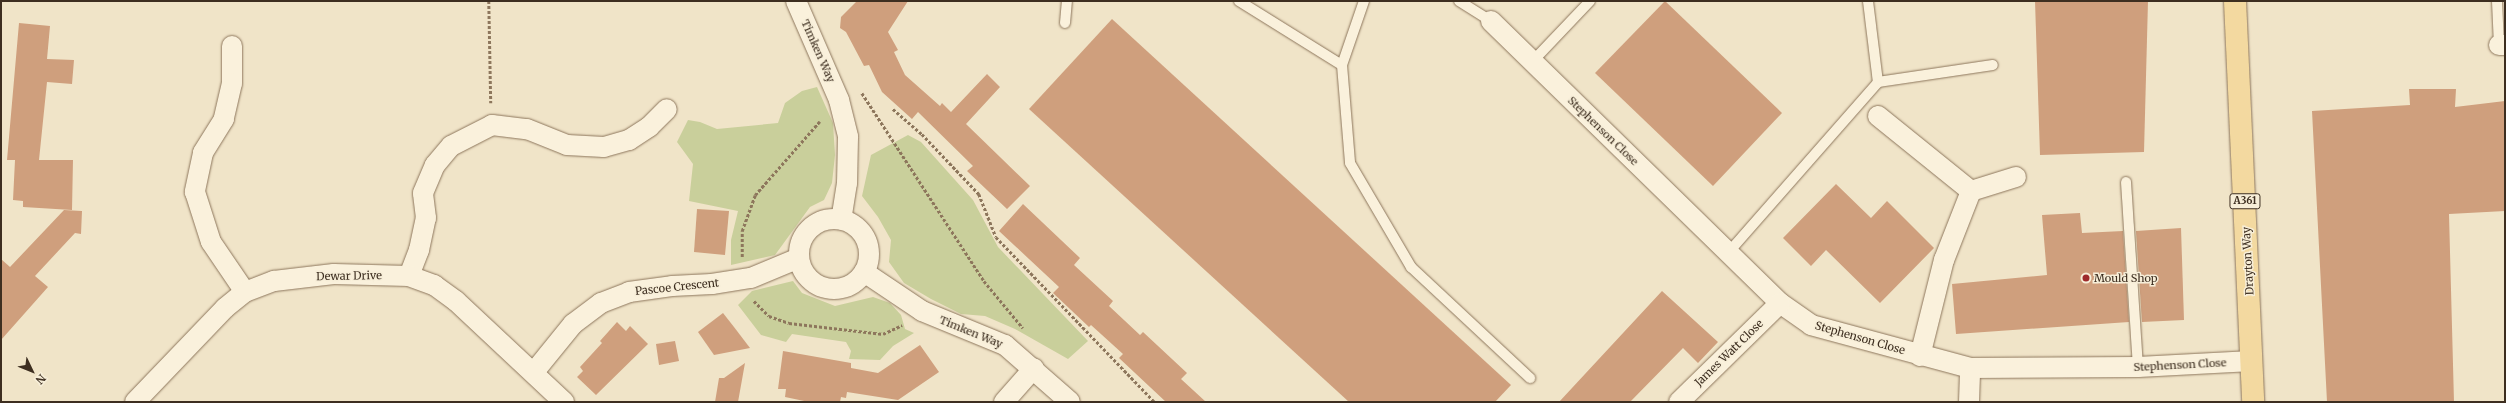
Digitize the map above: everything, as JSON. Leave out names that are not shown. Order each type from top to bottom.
[{"type":"main road","name":"Drayton Way","points":[[2235,1],[2253,402]]},
{"type":"street","name":"Timken Way","points":[[796,1],[839,100],[848,138],[847,183],[841,220]]},
{"type":"street","name":"Stephenson Close","points":[[1491,21],[1780,303],[1812,324],[1920,356],[1970,368],[2138,367],[2252,361]]},
{"type":"street","points":[[232,46],[232,83],[224,120],[203,153],[195,192],[211,242],[245,292]]},
{"type":"street","points":[[409,276],[419,250],[426,218],[423,193],[435,165],[451,146],[492,125],[527,129],[567,145],[604,147],[629,140],[649,127],[667,109]]},
{"type":"street","points":[[1878,116],[1971,191]]},
{"type":"street","points":[[1971,191],[2016,177]]},
{"type":"street","points":[[1920,356],[1944,260],[1971,191]]},
{"type":"street","points":[[828,220],[841,220],[852,224],[863,235],[868,246],[869,258],[864,272],[846,287],[825,288],[810,279],[799,258],[804,236],[817,224],[828,220]]},
{"type":"street","name":"Pascoe Crescent","points":[[534,372],[574,324],[601,303],[629,292],[742,279],[784,266],[799,258]]},
{"type":"street","name":"Timken Way","points":[[864,272],[916,308],[964,330],[1006,345],[1034,368],[1070,402]]},
{"type":"street","name":"Dewar Drive","points":[[135,402],[225,308],[245,292],[274,281],[334,274],[409,276],[434,285],[456,300],[534,372],[564,402]]},
{"type":"street","name":"James Watt Close","points":[[1679,402],[1780,303]]},
{"type":"street","points":[[1004,402],[1034,368]]},
{"type":"street","points":[[1969,402],[1970,368]]},
{"type":"lane","points":[[1065,23],[1066,1]]},
{"type":"lane","points":[[1239,1],[1342,65]]},
{"type":"lane","points":[[1364,1],[1342,65],[1350,163],[1411,267],[1530,378]]},
{"type":"lane","points":[[1459,1],[1491,21]]},
{"type":"lane","points":[[1532,62],[1590,1]]},
{"type":"lane","points":[[1868,1],[1878,82]]},
{"type":"lane","points":[[2497,1],[2502,45]]},
{"type":"lane","points":[[1728,253],[1878,82],[1993,65]]},
{"type":"lane","points":[[2126,182],[2138,367]]},
{"type":"path","points":[[489,1],[492,125]]},
{"type":"path","points":[[859,87],[872,112],[984,281],[1024,329]]},
{"type":"path","points":[[839,100],[755,195],[742,231],[742,279],[748,295],[769,316],[790,323],[883,334],[901,327],[916,308]]},
{"type":"path","points":[[893,109],[922,134],[979,194],[996,237],[1155,402]]},
{"type":"green space","points":[[817,87],[833,123],[835,155],[832,183],[824,200],[810,207],[775,255],[731,265],[731,240],[738,211],[689,201],[693,164],[677,142],[688,120],[700,122],[717,129],[778,123],[785,103],[802,91]]},
{"type":"green space","points":[[908,135],[921,142],[973,200],[998,247],[1088,341],[1068,359],[1015,329],[985,316],[961,314],[931,299],[904,283],[889,262],[891,240],[878,217],[862,196],[871,155]]},
{"type":"green space","points":[[793,281],[802,293],[835,306],[873,297],[890,303],[901,315],[905,329],[914,333],[893,346],[880,360],[849,359],[851,351],[846,342],[792,334],[786,342],[761,335],[738,305],[752,291]]},
{"type":"building","points":[[857,1],[908,1],[888,32],[898,50],[894,52],[905,75],[940,106],[942,103],[951,112],[987,74],[1000,87],[966,124],[1030,186],[1007,209],[967,171],[973,166],[918,112],[912,119],[882,92],[869,65],[864,66],[846,32],[840,28],[841,17]]},
{"type":"building","points":[[1665,1],[1782,113],[1713,186],[1595,73]]},
{"type":"building","points":[[2035,1],[2148,1],[2144,152],[2040,155]]},
{"type":"building","points":[[1112,19],[1511,385],[1495,402],[1349,402],[1029,109]]},
{"type":"building","points":[[19,23],[50,26],[47,59],[74,60],[72,84],[47,82],[39,160],[73,160],[72,210],[23,207],[23,201],[13,200],[15,160],[7,160]]},
{"type":"building","points":[[2409,89],[2456,89],[2455,107],[2505,101],[2505,211],[2449,214],[2454,402],[2327,402],[2312,111],[2410,105]]},
{"type":"building","points":[[1836,184],[1871,218],[1887,201],[1934,248],[1880,303],[1826,250],[1811,266],[1783,238]]},
{"type":"building","points":[[1023,204],[1080,258],[1074,265],[1113,301],[1109,306],[1140,335],[1143,332],[1187,373],[1181,379],[1206,402],[1166,402],[1119,358],[1123,354],[1091,325],[1089,327],[1053,293],[1059,287],[999,231]]},
{"type":"building","points":[[697,209],[729,211],[725,255],[694,252]]},
{"type":"building","points":[[64,210],[82,211],[81,234],[75,233],[35,276],[48,287],[1,340],[1,259],[10,267]]},
{"type":"building","name":"Mould Shop","points":[[2080,213],[2082,233],[2123,231],[2129,322],[1956,334],[1952,284],[2047,275],[2042,215]]},
{"type":"building","points":[[2181,228],[2184,320],[2142,322],[2136,231]]},
{"type":"building","points":[[1662,291],[1718,342],[1698,363],[1683,348],[1630,402],[1559,402]]},
{"type":"building","points":[[723,313],[750,348],[714,355],[698,332]]},
{"type":"building","points":[[617,322],[626,331],[630,326],[648,344],[596,395],[577,377],[583,371],[580,367],[602,343],[600,341]]},
{"type":"building","points":[[675,341],[679,361],[659,365],[656,344]]},
{"type":"building","points":[[920,345],[939,372],[898,400],[847,392],[846,398],[841,397],[840,402],[809,402],[785,397],[786,389],[778,389],[783,351],[851,363],[851,368],[878,373]]},
{"type":"building","points":[[745,363],[738,402],[715,402],[719,378],[724,378]]},
{"type":"place","name":"Mould Shop","points":[[2086,278]]}]
